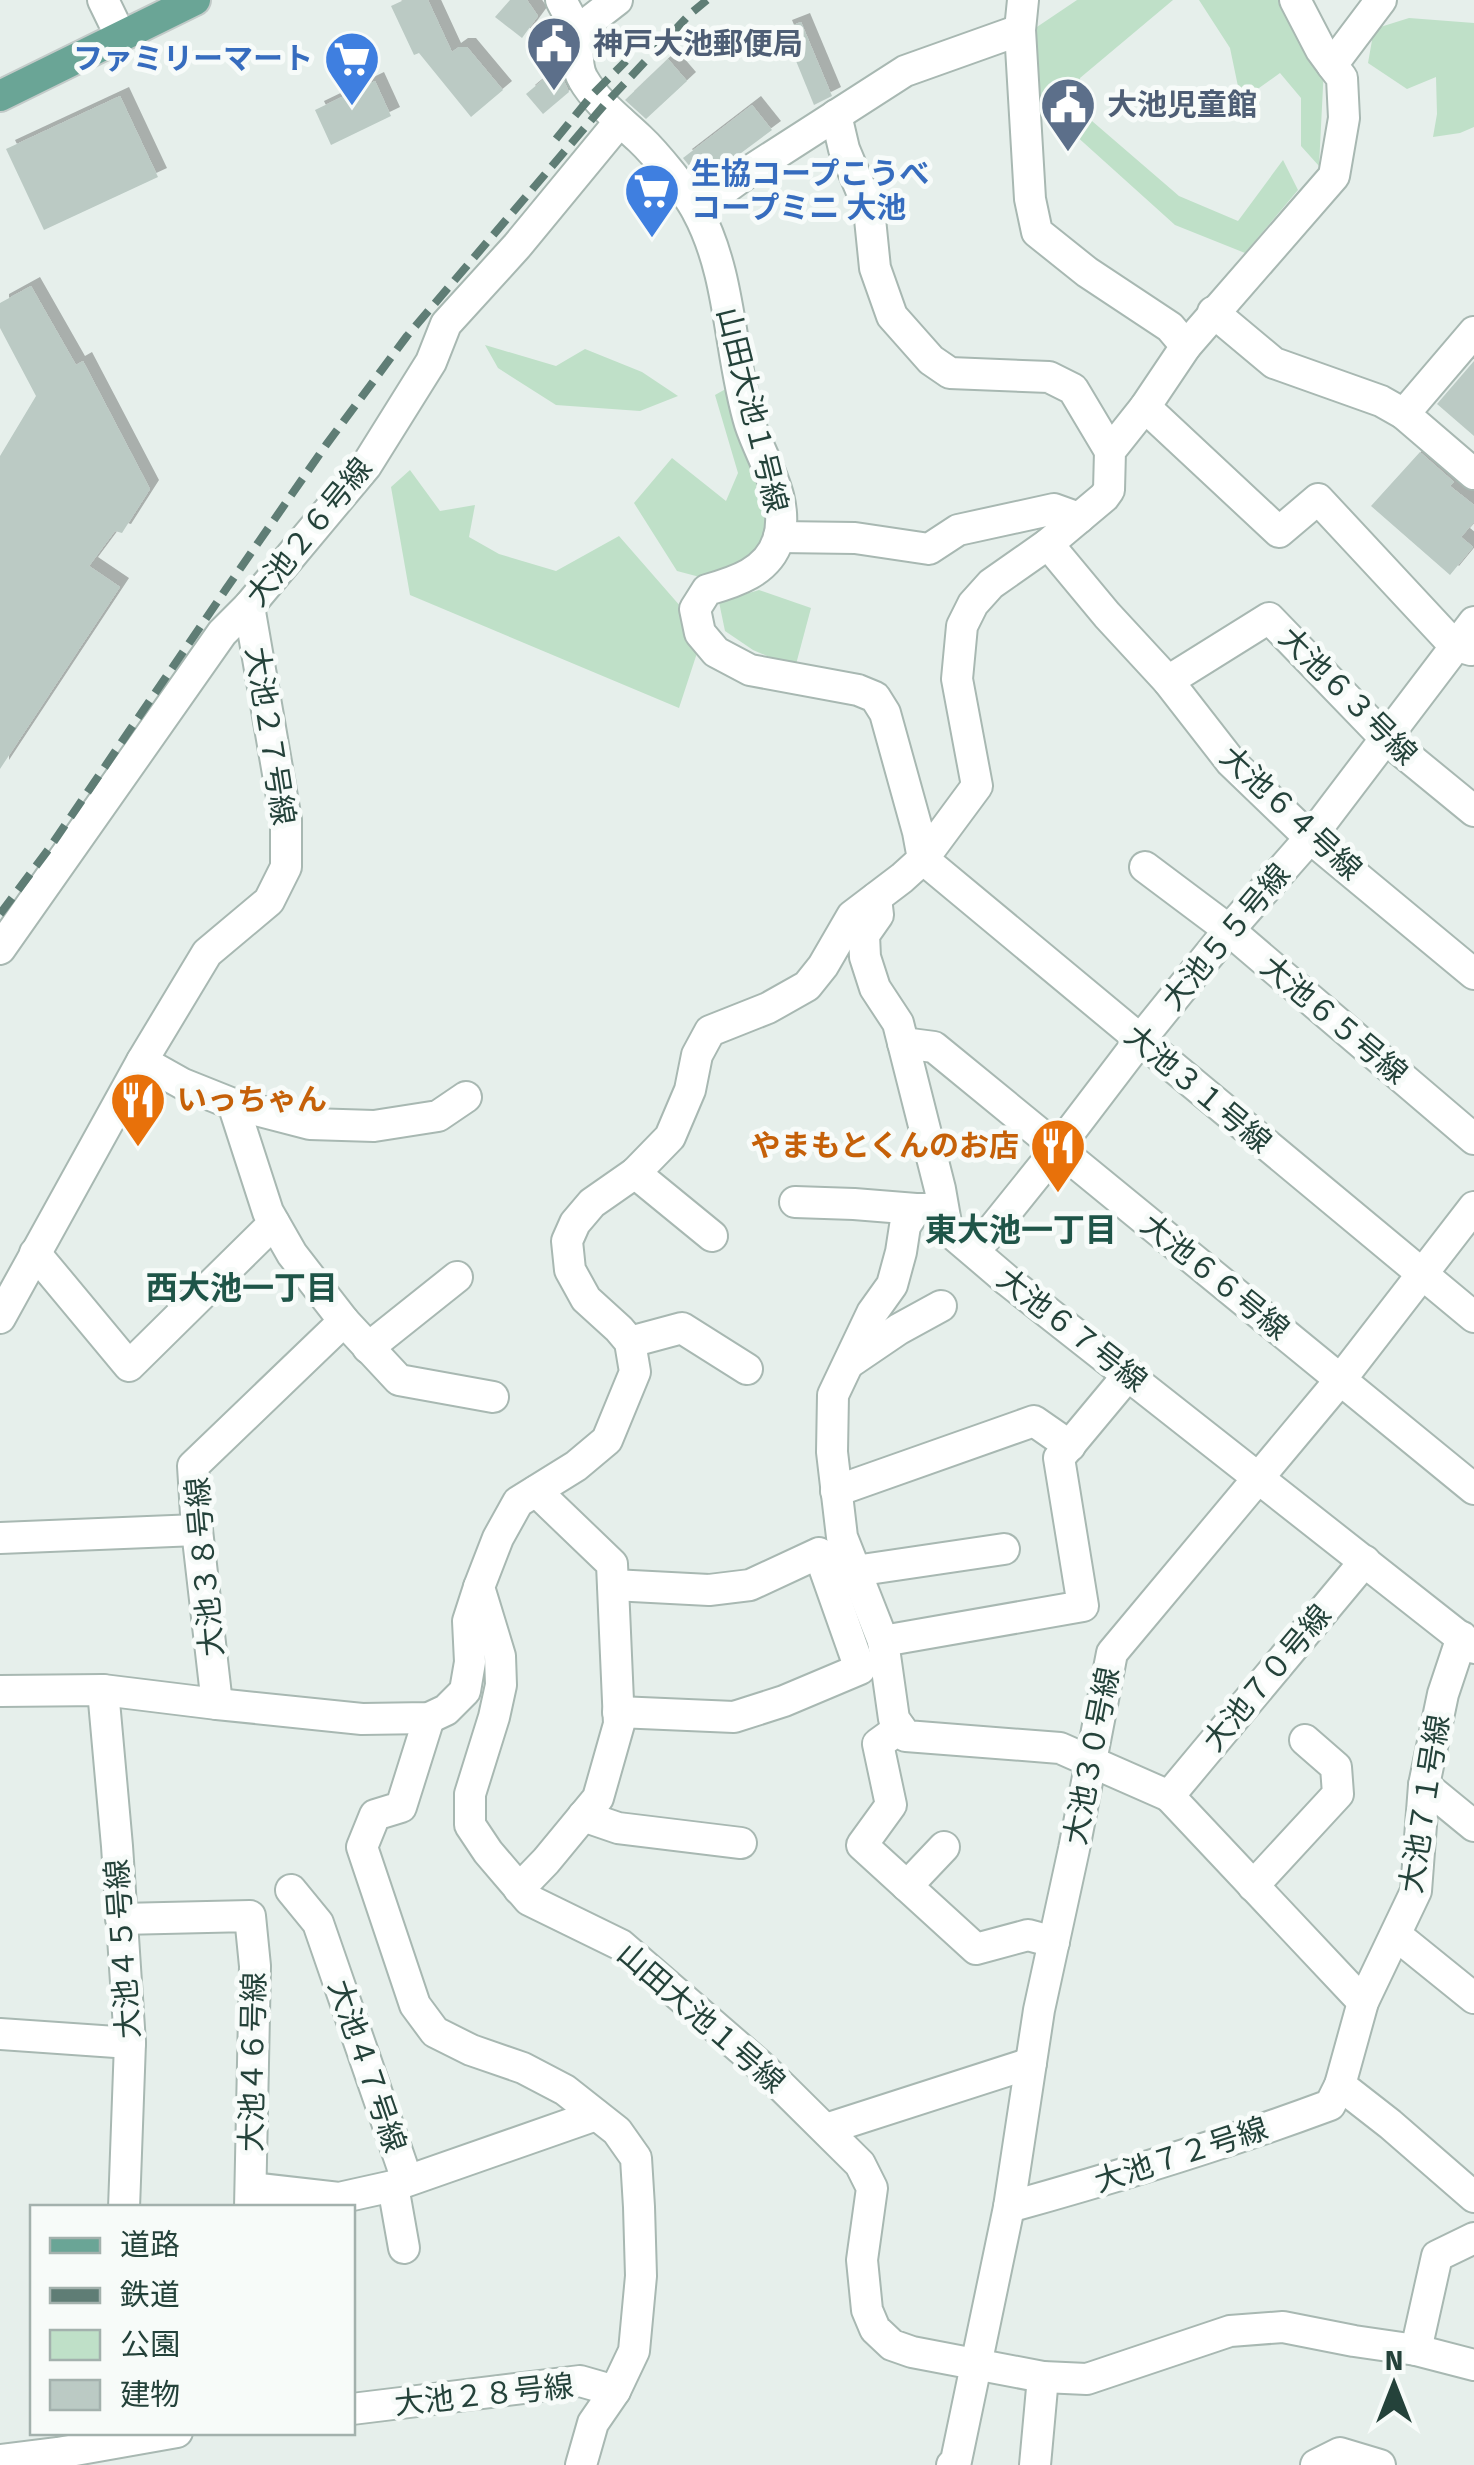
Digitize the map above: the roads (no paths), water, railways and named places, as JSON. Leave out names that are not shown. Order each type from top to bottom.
[{"type":"main road","points":[[0,96],[196,0]]},
{"type":"street","points":[[104,0],[120,35]]},
{"type":"street","name":"山田大池１号線","points":[[561,0],[576,31],[580,75],[593,94],[644,142],[697,209],[718,262],[751,426],[777,490],[779,537],[763,566],[707,590],[696,609],[700,632],[716,652],[750,670],[858,690],[875,697],[884,713],[923,859]]},
{"type":"street","points":[[576,31],[617,0]]},
{"type":"street","points":[[1110,452],[1213,312],[1334,176],[1344,118],[1342,78],[1320,50],[1295,0]]},
{"type":"street","points":[[1332,65],[1381,0]]},
{"type":"street","points":[[697,209],[905,70],[1022,15],[1030,199],[1037,232],[1170,328],[1186,346]]},
{"type":"street","points":[[217,1704],[362,1719],[429,1718],[446,1710],[465,1692],[470,1662],[468,1621],[498,1538],[518,1502],[576,1466],[607,1440],[634,1372],[630,1342],[586,1299],[570,1270],[567,1242],[576,1223],[592,1203],[635,1173],[670,1137],[690,1090],[697,1055],[710,1031],[768,1008],[807,986],[852,916],[923,859],[977,786],[957,679],[962,626],[974,604],[992,584],[1048,544],[1109,490],[1110,452],[1073,389],[1050,377],[950,373],[930,360],[892,316],[875,268],[869,209],[844,149],[836,115]]},
{"type":"street","name":"大池２６号線","points":[[0,949],[222,632],[249,606],[366,466],[431,362],[446,324],[518,246],[620,121]]},
{"type":"street","points":[[1213,312],[1274,363],[1381,401],[1404,414],[1474,474]]},
{"type":"street","points":[[1404,414],[1474,332]]},
{"type":"street","points":[[1146,407],[1279,532],[1318,499],[1464,648]]},
{"type":"street","points":[[779,537],[855,538],[929,548],[958,530],[1054,510],[1078,518]]},
{"type":"street","name":"大池６４号線","points":[[1048,544],[1168,681],[1231,762],[1310,838],[1474,974]]},
{"type":"street","name":"大池２７号線","points":[[0,1318],[142,1061],[207,954],[269,901],[286,867],[286,820],[249,606]]},
{"type":"street","name":"大池６３号線","points":[[1168,681],[1269,618],[1384,738],[1474,811]]},
{"type":"street","name":"大池５５号線","points":[[974,1251],[1229,930],[1310,838],[1384,738],[1464,648],[1474,622]]},
{"type":"street","name":"大池３１号線","points":[[923,859],[1474,1317]]},
{"type":"street","name":"大池６５号線","points":[[1145,867],[1229,930],[1474,1139]]},
{"type":"street","name":"大池６７号線","points":[[876,896],[878,915],[864,935],[865,957],[875,988],[898,1023],[930,1209],[947,1229],[1008,1281],[1468,1642]]},
{"type":"street","name":"大池６６号線","points":[[903,1043],[934,1047],[1474,1489]]},
{"type":"street","points":[[142,1061],[233,1104],[310,1124],[374,1126],[438,1116],[466,1096]]},
{"type":"street","points":[[233,1104],[274,1223],[292,1254],[368,1348],[399,1380],[493,1396]]},
{"type":"street","points":[[635,1173],[712,1236]]},
{"type":"street","points":[[795,1202],[930,1209]]},
{"type":"street","name":"大池３０号線","points":[[952,2465],[978,2364],[1009,2208],[1039,2010],[1112,1653],[1340,1379],[1474,1207]]},
{"type":"street","points":[[930,1209],[905,1226],[892,1285],[872,1314],[832,1395],[832,1452],[842,1537],[884,1641],[894,1719],[906,1736],[1060,1748],[1169,1796],[1363,2002]]},
{"type":"street","points":[[35,1253],[129,1366],[274,1223]]},
{"type":"street","points":[[368,1348],[457,1277]]},
{"type":"street","points":[[846,1364],[942,1306]]},
{"type":"street","name":"大池３８号線","points":[[0,1691],[103,1690],[217,1704],[193,1466],[344,1321]]},
{"type":"street","points":[[630,1342],[682,1328],[747,1369]]},
{"type":"street","points":[[1120,1644],[1083,1606],[1059,1458],[1129,1374]]},
{"type":"street","points":[[836,1491],[1034,1421],[1070,1446]]},
{"type":"street","points":[[519,1889],[598,1798],[619,1724],[612,1564],[536,1491]]},
{"type":"street","points":[[0,1538],[197,1530]]},
{"type":"street","points":[[855,1571],[1004,1549]]},
{"type":"street","points":[[613,1585],[709,1590],[750,1584],[819,1554],[860,1669],[734,1718],[618,1712]]},
{"type":"street","name":"大池７０号線","points":[[1169,1796],[1365,1561]]},
{"type":"street","name":"山田大池１号線","points":[[479,1587],[500,1656],[500,1685],[470,1794],[470,1825],[529,1900],[621,1944],[764,2068],[860,2164],[872,2188],[862,2260],[867,2310],[876,2328],[892,2345],[1043,2377],[1087,2379],[1230,2332],[1283,2327],[1416,2350],[1474,2365]]},
{"type":"street","points":[[884,1641],[1083,1606]]},
{"type":"street","name":"大池７１号線","points":[[1340,2085],[1363,2002],[1416,1891],[1424,1785],[1442,1694],[1468,1642]]},
{"type":"street","name":"大池４５号線","points":[[103,1690],[130,2044],[124,2205]]},
{"type":"street","points":[[429,1718],[401,1807],[375,1815],[362,1846],[415,2005],[435,2032],[565,2090],[617,2131],[636,2158],[640,2276],[634,2351],[615,2391],[593,2423],[581,2465]]},
{"type":"street","points":[[900,1728],[878,1744],[891,1805],[862,1845],[976,1949],[1028,1935],[1054,1942]]},
{"type":"street","points":[[1253,1886],[1338,1794],[1336,1767],[1305,1740]]},
{"type":"street","points":[[1424,1785],[1474,1826]]},
{"type":"street","points":[[583,1816],[618,1828],[741,1843]]},
{"type":"street","points":[[907,1886],[944,1848]]},
{"type":"street","name":"大池４７号線","points":[[291,1890],[318,1923],[327,1951],[400,2183],[404,2248]]},
{"type":"street","name":"大池４６号線","points":[[121,1920],[250,1916],[255,1966],[251,2198]]},
{"type":"street","points":[[1396,1935],[1474,1998]]},
{"type":"street","points":[[0,2034],[130,2044]]},
{"type":"street","points":[[826,2129],[1031,2064]]},
{"type":"street","points":[[1340,2085],[1474,2198]]},
{"type":"street","name":"大池７２号線","points":[[1009,2208],[1104,2181],[1330,2105],[1340,2085]]},
{"type":"street","points":[[251,2198],[338,2198],[400,2183],[596,2115]]},
{"type":"street","points":[[1416,2350],[1437,2256],[1474,2238]]},
{"type":"street","points":[[1035,2465],[1043,2377]]},
{"type":"street","name":"大池２８号線","points":[[355,2409],[580,2381],[615,2391]]},
{"type":"street","points":[[0,2460],[58,2453],[116,2437]]},
{"type":"street","points":[[1316,2465],[1340,2453],[1380,2465]]},
{"type":"railway","points":[[0,914],[326,445],[407,336],[605,104],[707,0]]},
{"type":"railway","points":[[556,139],[626,61]]},
{"type":"place","name":"神戸大池郵便局","points":[[554,93]]},
{"type":"place","name":"ファミリーマート","points":[[352,108]]},
{"type":"place","name":"大池児童館","points":[[1068,154]]},
{"type":"place","name":"生協コープこうべ コープミニ 大池","points":[[652,240]]},
{"type":"place","name":"いっちゃん","points":[[138,1149]]},
{"type":"place","name":"やまもとくんのお店","points":[[1058,1195]]},
{"type":"district","name":"東大池一丁目","points":[[1021,1230]]},
{"type":"district","name":"西大池一丁目","points":[[242,1288]]}]
